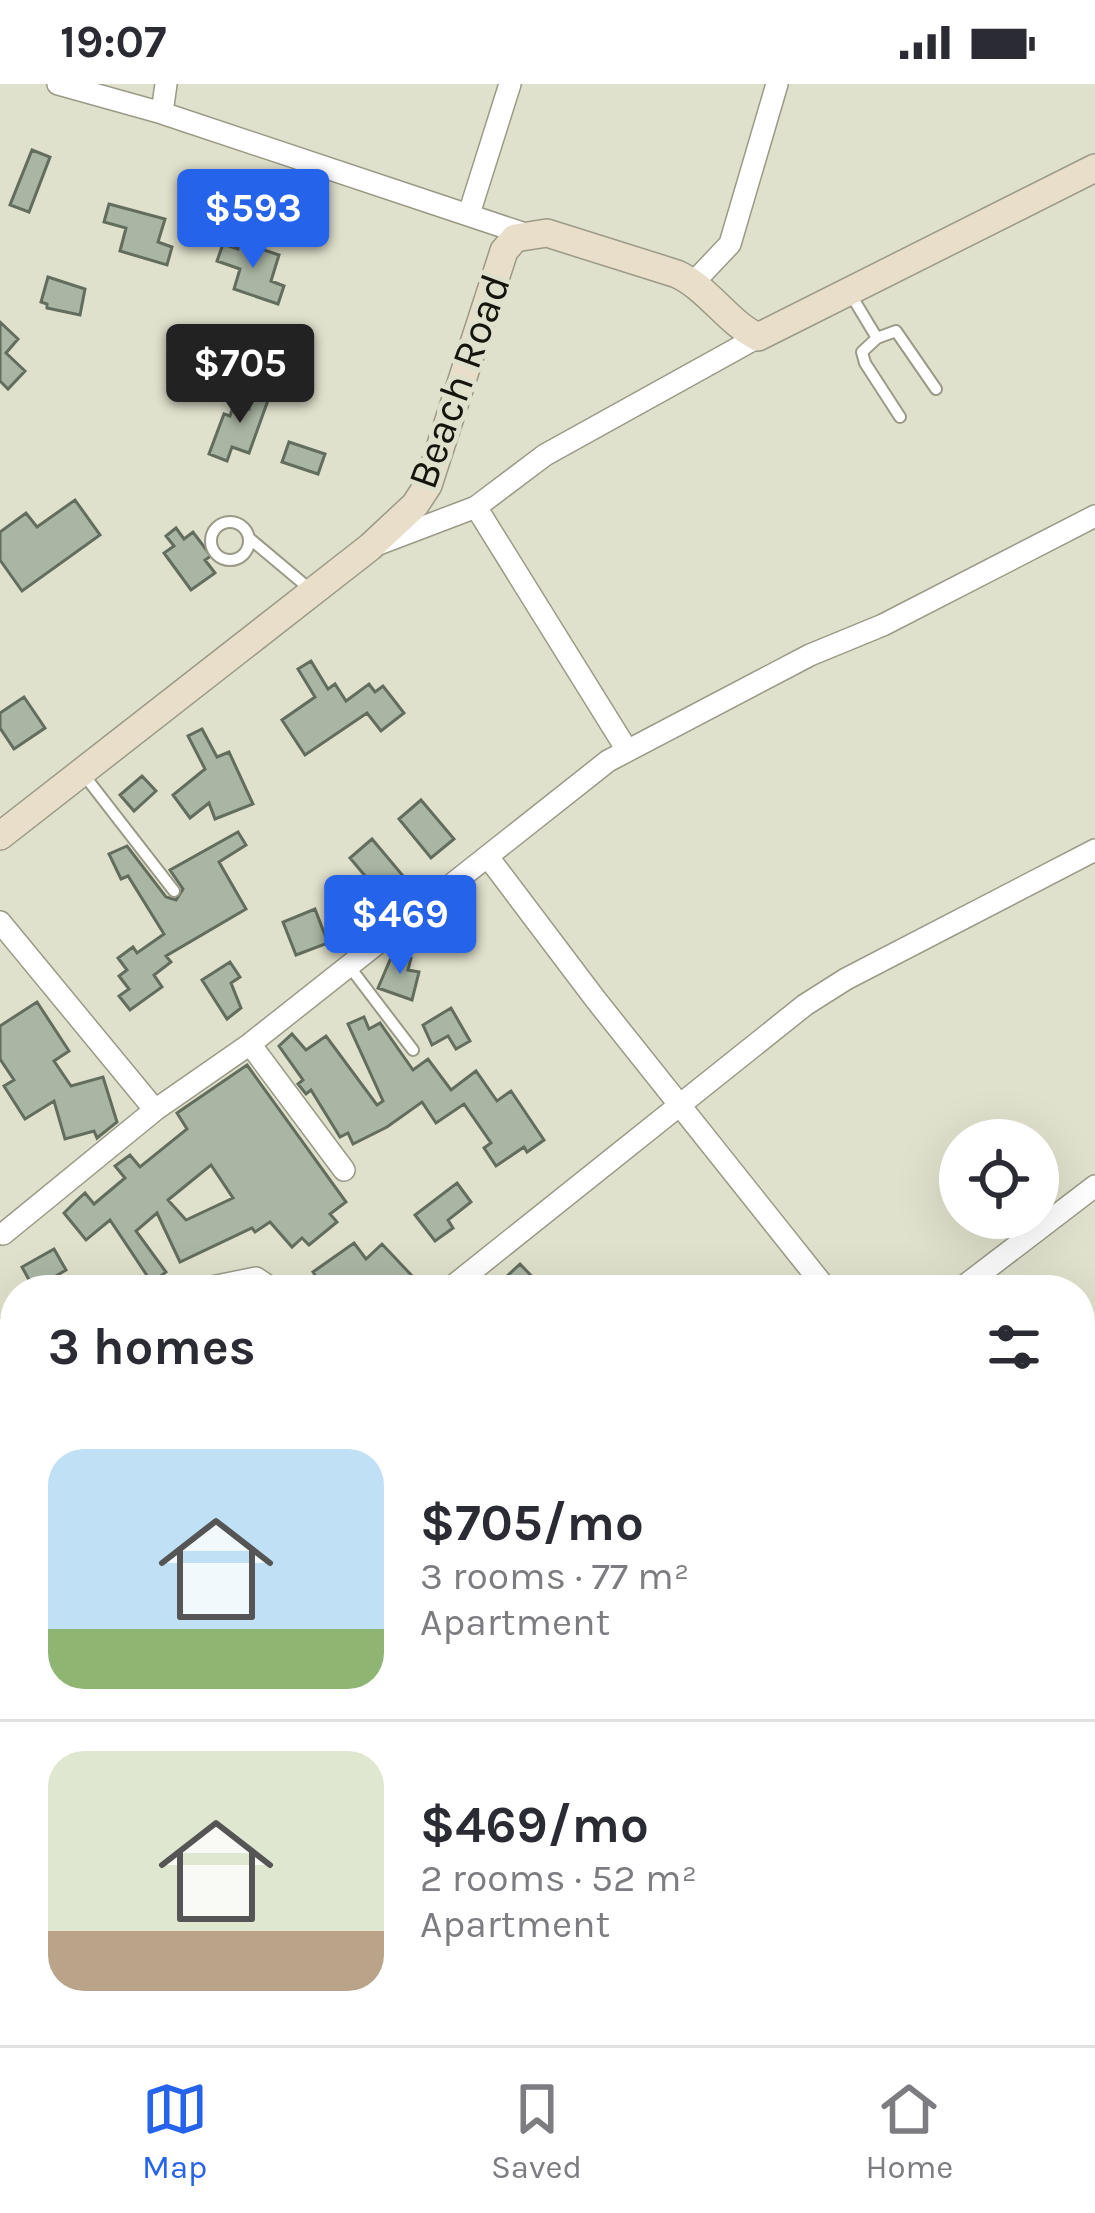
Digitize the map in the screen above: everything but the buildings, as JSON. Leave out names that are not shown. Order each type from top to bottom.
[{"type":"main road","points":[[758,337],[1095,168]]},
{"type":"main road","name":"Beach Road","points":[[0,836],[370,547],[415,505],[428,485],[504,251],[514,238],[547,233],[694,282],[758,337]]},
{"type":"street","points":[[58,84],[162,113],[525,234]]},
{"type":"street","points":[[162,113],[166,84]]},
{"type":"street","points":[[469,214],[510,84]]},
{"type":"street","points":[[694,282],[730,244],[777,84]]},
{"type":"street","points":[[370,547],[476,506],[545,455],[758,337]]},
{"type":"street","points":[[476,506],[627,750]]},
{"type":"street","points":[[2,1234],[581,780],[627,750],[810,655],[883,625],[1095,516]]},
{"type":"street","points":[[466,1275],[805,1005],[1095,850]]},
{"type":"street","points":[[488,857],[815,1275]]},
{"type":"street","points":[[0,922],[155,1110]]},
{"type":"street","points":[[250,1044],[344,1170]]},
{"type":"street","points":[[979,1275],[1095,1186]]},
{"type":"lane","points":[[850,292],[877,338]]},
{"type":"lane","points":[[900,417],[865,363],[862,352],[877,338],[896,332],[936,389]]},
{"type":"lane","points":[[250,538],[313,592]]},
{"type":"lane","points":[[82,772],[174,891]]},
{"type":"lane","points":[[349,966],[413,1050]]},
{"type":"lane","points":[[0,1796],[0,1808]]}]
